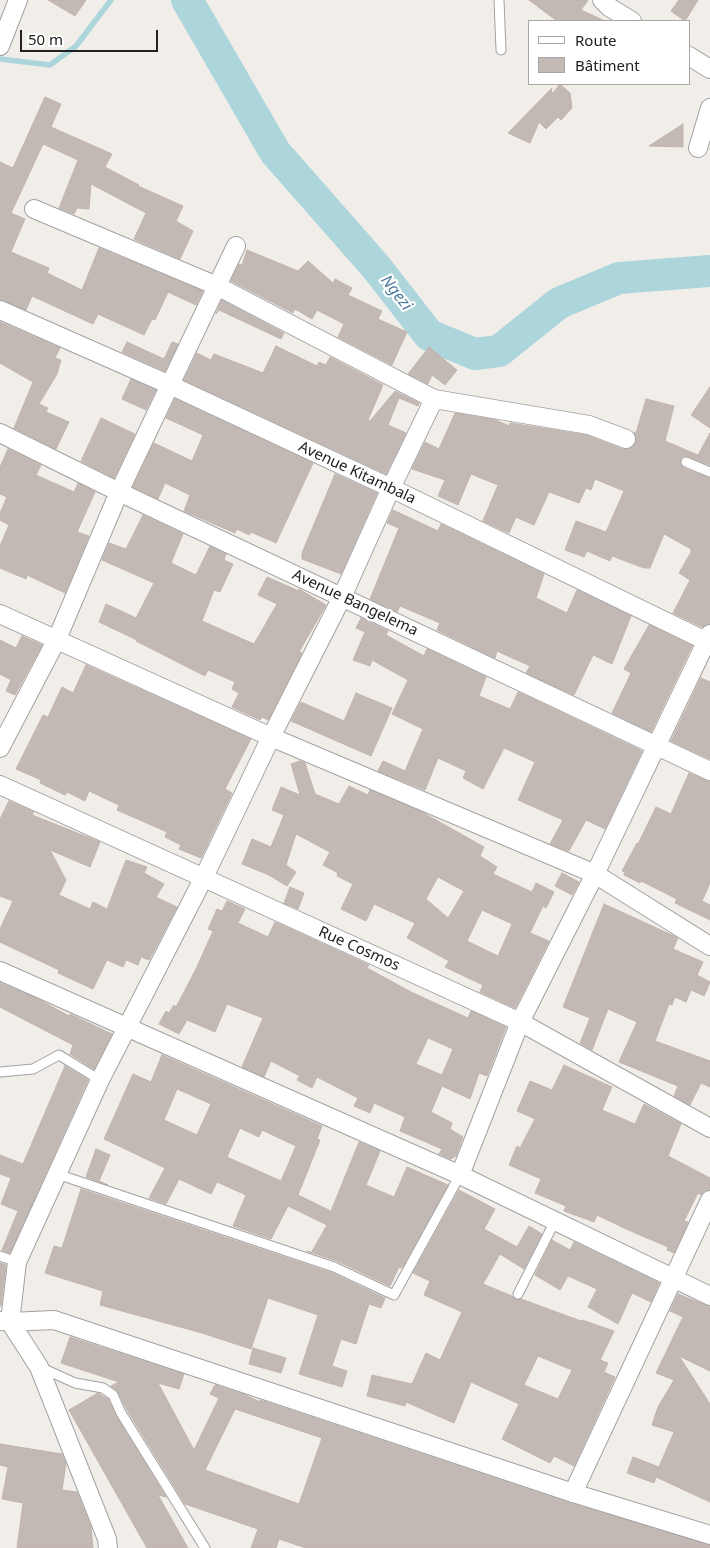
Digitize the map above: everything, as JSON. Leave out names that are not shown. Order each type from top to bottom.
[{"type":"street","points":[[0,46],[18,0]]},
{"type":"street","points":[[602,0],[609,7],[630,20]]},
{"type":"street","points":[[690,57],[710,70]]},
{"type":"street","points":[[698,148],[710,108]]},
{"type":"street","points":[[34,209],[217,286],[434,399],[589,425],[626,439]]},
{"type":"street","points":[[0,748],[57,639],[120,492],[236,246]]},
{"type":"street","name":"Avenue Kitambala","points":[[0,310],[391,488],[709,640]]},
{"type":"street","points":[[108,1548],[107,1540],[39,1367],[5,1321],[8,1259],[57,1174],[100,1080],[203,879],[271,737],[342,597],[434,399]]},
{"type":"street","name":"Avenue Bangelema","points":[[0,433],[120,492],[710,771]]},
{"type":"street","points":[[0,614],[271,737],[595,874],[710,946]]},
{"type":"street","points":[[460,1175],[520,1022],[595,874],[709,640]]},
{"type":"street","name":"Rue Cosmos","points":[[0,786],[520,1022],[710,1128]]},
{"type":"street","points":[[0,971],[460,1175],[710,1296]]},
{"type":"street","points":[[573,1493],[710,1200]]},
{"type":"street","points":[[5,1321],[54,1320],[573,1493],[710,1535]]},
{"type":"lane","points":[[499,0],[502,50]]},
{"type":"lane","points":[[686,462],[710,472]]},
{"type":"lane","points":[[0,1072],[33,1069],[59,1055],[100,1080]]},
{"type":"lane","points":[[57,1174],[334,1266],[394,1295],[460,1175]]},
{"type":"lane","points":[[518,1294],[555,1222]]},
{"type":"lane","points":[[39,1367],[75,1383],[103,1388],[113,1395],[121,1413],[205,1548]]},
{"type":"building","points":[[48,0],[86,0],[75,16]]},
{"type":"building","points":[[529,0],[588,0],[581,10],[603,20],[556,20]]},
{"type":"building","points":[[679,0],[698,0],[686,20],[671,11]]},
{"type":"building","points":[[561,85],[570,93],[572,108],[561,120],[558,117],[546,129],[539,122],[530,143],[508,133],[552,88],[551,92],[553,93]]},
{"type":"building","points":[[45,97],[61,104],[51,127],[112,154],[105,167],[138,186],[183,206],[176,221],[193,231],[180,259],[134,239],[146,213],[91,184],[89,209],[77,208],[74,214],[59,208],[78,160],[43,144],[11,213],[25,219],[11,252],[49,268],[47,273],[82,290],[99,248],[203,291],[196,305],[168,292],[155,320],[152,319],[144,335],[98,314],[93,324],[32,296],[26,310],[0,300],[0,162],[13,168]]},
{"type":"building","points":[[683,124],[683,147],[649,146]]},
{"type":"building","points":[[247,250],[298,271],[308,261],[333,283],[335,279],[352,288],[348,295],[382,311],[378,319],[407,332],[392,365],[338,337],[344,324],[317,310],[312,319],[295,309],[293,313],[231,281],[239,264],[242,265]]},
{"type":"building","points":[[222,300],[284,333],[281,339],[219,310],[216,314]]},
{"type":"building","points":[[0,322],[60,348],[55,358],[61,360],[57,374],[39,404],[48,408],[46,412],[69,422],[56,449],[14,428],[33,382],[0,363]]},
{"type":"building","points":[[127,342],[164,359],[172,342],[178,344],[165,371],[122,352]]},
{"type":"building","points":[[276,346],[317,366],[319,362],[326,365],[330,357],[383,385],[368,420],[370,421],[395,391],[419,403],[418,406],[399,398],[388,425],[406,433],[386,474],[184,380],[197,353],[211,360],[214,354],[263,373]]},
{"type":"building","points":[[429,347],[457,370],[445,385],[432,375],[428,384],[408,374]]},
{"type":"building","points":[[131,379],[156,390],[146,410],[122,399]]},
{"type":"building","points":[[710,387],[710,428],[691,415]]},
{"type":"building","points":[[175,399],[313,463],[276,543],[251,532],[249,535],[237,529],[235,533],[184,511],[190,495],[165,483],[158,499],[133,487],[154,443],[192,461],[203,435],[166,418]]},
{"type":"building","points":[[646,399],[674,406],[665,441],[698,455],[710,433],[710,465],[686,456],[682,457],[680,462],[684,468],[710,478],[710,624],[702,627],[673,613],[690,580],[679,573],[691,549],[664,534],[650,568],[644,568],[612,556],[610,561],[587,551],[584,557],[565,550],[576,521],[606,532],[624,491],[595,479],[591,490],[586,488],[579,503],[549,492],[534,525],[516,517],[509,533],[483,521],[498,485],[471,474],[458,505],[438,496],[445,480],[412,469],[425,442],[439,449],[455,413],[496,420],[509,426],[510,423],[586,435],[622,449],[628,449],[633,447],[636,442],[634,432],[636,433]]},
{"type":"building","points":[[101,418],[135,434],[114,478],[81,461]]},
{"type":"building","points":[[8,449],[41,465],[36,475],[74,492],[78,483],[95,492],[77,532],[89,536],[65,593],[27,575],[26,579],[0,568],[0,546],[9,525],[0,520],[0,513],[7,497],[0,494],[0,467]]},
{"type":"building","points":[[335,474],[377,493],[341,574],[302,559],[302,553]]},
{"type":"building","points":[[393,510],[438,531],[441,524],[544,574],[536,598],[567,613],[577,590],[631,616],[612,664],[593,655],[574,695],[526,673],[530,666],[497,651],[495,658],[437,630],[440,623],[400,606],[397,612],[370,599],[399,528],[387,523]]},
{"type":"building","points":[[143,515],[183,534],[171,563],[196,575],[210,546],[226,554],[224,560],[233,564],[220,592],[214,590],[202,621],[254,644],[277,604],[258,595],[267,577],[299,591],[299,589],[326,605],[299,652],[302,653],[268,720],[262,717],[260,720],[232,707],[239,693],[232,689],[235,682],[208,670],[205,676],[99,622],[106,604],[136,618],[154,583],[102,560],[109,543],[126,549]]},
{"type":"building","points":[[361,618],[388,631],[386,635],[424,656],[427,649],[486,677],[479,696],[510,709],[518,692],[642,751],[605,829],[586,820],[569,851],[550,844],[563,820],[518,800],[535,762],[504,748],[483,789],[463,778],[466,771],[438,758],[425,790],[378,771],[383,761],[405,771],[423,729],[392,714],[408,680],[372,660],[370,666],[353,660],[365,632],[356,628]]},
{"type":"building","points":[[649,625],[692,646],[651,732],[612,713],[631,673],[624,669]]},
{"type":"building","points":[[22,636],[42,645],[15,695],[6,691],[11,680],[0,674],[0,640],[16,648]]},
{"type":"building","points":[[86,665],[251,739],[225,789],[232,793],[201,858],[179,849],[181,845],[165,837],[167,832],[117,810],[119,805],[89,791],[85,801],[67,792],[65,795],[40,783],[41,780],[16,769],[43,715],[48,717],[62,687],[73,693]]},
{"type":"building","points":[[701,678],[710,682],[710,759],[671,741]]},
{"type":"building","points":[[356,693],[392,708],[371,756],[291,721],[301,702],[344,721]]},
{"type":"building","points":[[300,761],[305,763],[315,794],[339,804],[349,786],[368,795],[370,790],[422,812],[484,847],[480,856],[497,867],[493,874],[532,892],[536,883],[554,892],[546,908],[543,906],[530,933],[549,941],[515,1008],[480,992],[483,985],[445,967],[449,961],[407,938],[415,923],[374,904],[366,921],[341,909],[353,884],[337,876],[338,873],[323,865],[330,852],[296,834],[286,865],[296,872],[287,886],[269,875],[242,864],[252,839],[271,847],[284,815],[272,810],[281,787],[300,795],[291,764]],"holes":[[[438,877],[464,891],[448,918],[426,899]],[[482,910],[512,924],[498,956],[467,941]]]},
{"type":"building","points":[[689,773],[710,782],[710,883],[702,901],[710,905],[710,920],[675,903],[677,899],[641,881],[640,883],[624,875],[625,872],[622,871],[656,807],[671,814]]},
{"type":"building","points":[[9,801],[34,812],[32,815],[100,842],[90,867],[50,850],[66,880],[59,895],[90,909],[93,902],[107,909],[126,860],[147,867],[144,873],[164,884],[156,897],[177,907],[149,960],[141,957],[138,965],[126,960],[123,967],[107,960],[93,989],[58,973],[59,970],[0,942],[0,929],[13,901],[0,896],[0,819]]},
{"type":"building","points":[[562,873],[579,882],[572,895],[555,886]]},
{"type":"building","points":[[290,887],[304,893],[298,909],[284,903]]},
{"type":"building","points":[[227,901],[245,909],[238,923],[268,937],[275,922],[369,965],[367,968],[411,992],[468,1018],[471,1011],[506,1027],[487,1076],[479,1073],[470,1099],[442,1086],[431,1112],[452,1123],[450,1129],[463,1137],[456,1156],[451,1159],[439,1154],[442,1149],[400,1131],[405,1117],[374,1103],[370,1113],[354,1106],[358,1098],[317,1077],[312,1088],[297,1080],[300,1076],[271,1061],[264,1077],[242,1067],[263,1018],[227,1004],[215,1032],[187,1020],[179,1034],[159,1024],[166,1011],[169,1013],[174,1005],[176,1007],[213,931],[208,929],[217,909],[222,911]],"holes":[[[428,1038],[453,1049],[442,1075],[416,1064]]]},
{"type":"building","points":[[604,904],[678,938],[673,949],[703,962],[697,975],[710,982],[704,996],[691,990],[686,1002],[675,997],[672,1005],[669,1004],[655,1041],[710,1061],[710,1087],[701,1083],[690,1105],[674,1096],[678,1086],[619,1062],[637,1022],[608,1009],[592,1050],[580,1043],[590,1018],[563,1007]]},
{"type":"building","points":[[0,983],[112,1034],[94,1069],[70,1054],[73,1045],[0,1007]]},
{"type":"building","points":[[162,1055],[322,1126],[317,1139],[320,1140],[298,1195],[331,1211],[359,1142],[380,1151],[366,1185],[394,1197],[407,1167],[448,1185],[402,1268],[399,1267],[390,1286],[337,1261],[311,1252],[327,1225],[288,1206],[271,1239],[233,1226],[246,1195],[217,1182],[211,1194],[179,1179],[166,1204],[149,1198],[165,1168],[104,1139],[133,1074],[151,1082]],"holes":[[[177,1089],[211,1104],[197,1135],[164,1120]],[[240,1128],[259,1137],[262,1130],[296,1146],[281,1181],[227,1157]]]},
{"type":"building","points":[[564,1065],[612,1087],[602,1110],[635,1124],[644,1104],[681,1124],[668,1156],[710,1178],[710,1190],[704,1191],[701,1195],[698,1193],[684,1221],[688,1222],[674,1253],[667,1250],[668,1247],[597,1215],[594,1222],[564,1211],[566,1206],[535,1193],[541,1179],[509,1165],[517,1146],[520,1148],[535,1119],[517,1111],[530,1081],[552,1090]]},
{"type":"building","points":[[65,1066],[88,1080],[10,1253],[2,1250],[18,1211],[1,1204],[11,1178],[0,1174],[0,1155],[23,1164]]},
{"type":"building","points":[[96,1149],[110,1155],[99,1181],[108,1185],[86,1177]]},
{"type":"building","points":[[81,1189],[332,1273],[385,1298],[381,1308],[369,1304],[356,1344],[341,1339],[332,1366],[347,1371],[342,1387],[299,1374],[318,1315],[268,1298],[251,1349],[202,1333],[100,1305],[103,1291],[45,1273],[54,1246],[62,1248]]},
{"type":"building","points":[[459,1190],[495,1209],[484,1229],[517,1247],[529,1226],[542,1234],[524,1269],[500,1254],[483,1284],[512,1296],[516,1300],[521,1299],[614,1331],[600,1360],[608,1363],[604,1372],[615,1377],[574,1466],[554,1456],[550,1463],[502,1439],[519,1404],[471,1382],[454,1423],[406,1402],[405,1406],[367,1396],[372,1375],[412,1384],[426,1353],[440,1360],[462,1312],[424,1295],[430,1281],[413,1273]],"holes":[[[538,1356],[572,1370],[558,1399],[524,1385]]]},
{"type":"building","points":[[552,1240],[570,1250],[574,1242],[659,1283],[651,1302],[632,1293],[618,1324],[588,1307],[597,1289],[568,1276],[560,1290],[535,1275]]},
{"type":"building","points":[[0,1263],[6,1265],[1,1306],[0,1306]]},
{"type":"building","points":[[678,1294],[710,1307],[710,1371],[679,1356],[710,1404],[710,1502],[656,1477],[654,1483],[627,1473],[633,1457],[659,1467],[674,1432],[652,1425],[658,1407],[674,1380],[656,1373],[683,1317],[670,1311]]},
{"type":"building","points":[[70,1337],[184,1374],[179,1389],[158,1383],[194,1450],[219,1398],[210,1394],[215,1385],[246,1395],[260,1402],[260,1400],[570,1503],[710,1545],[710,1548],[306,1548],[279,1539],[276,1548],[251,1548],[258,1529],[185,1504],[127,1410],[118,1392],[111,1386],[119,1382],[61,1363]],"holes":[[[235,1409],[322,1438],[299,1504],[205,1470]]]},
{"type":"building","points":[[253,1348],[286,1358],[281,1373],[249,1364]]},
{"type":"building","points":[[98,1393],[108,1399],[116,1416],[166,1497],[158,1495],[188,1548],[147,1548],[69,1410]]},
{"type":"building","points":[[0,1444],[62,1454],[66,1464],[62,1490],[77,1492],[91,1527],[93,1548],[17,1548],[23,1503],[2,1499],[8,1467],[0,1465]]},
{"type":"waterway","points":[[0,59],[50,65],[76,46],[111,0]]},
{"type":"waterway","name":"Ngezi","points":[[187,0],[275,152],[376,267],[429,335],[475,354],[499,351],[559,303],[619,278],[710,271]]}]
